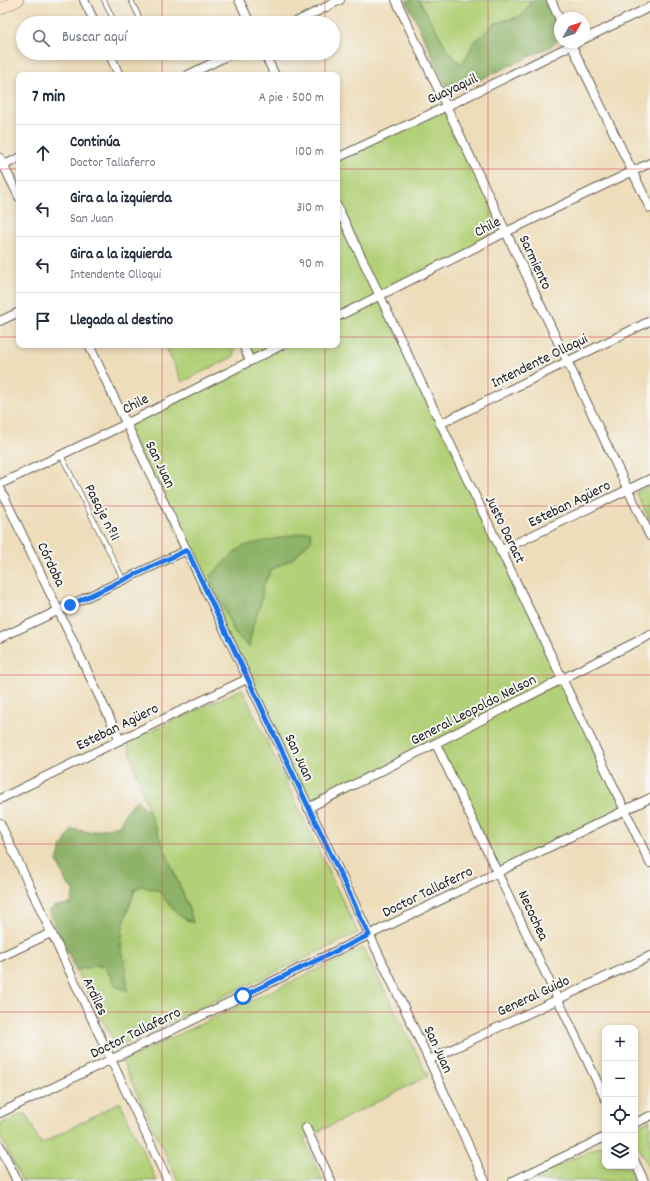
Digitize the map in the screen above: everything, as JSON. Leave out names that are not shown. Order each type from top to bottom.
[{"type":"main road","points":[[0,9],[18,0]]},
{"type":"street","points":[[84,0],[92,16]]},
{"type":"street","points":[[239,0],[247,16]]},
{"type":"street","points":[[308,16],[340,0]]},
{"type":"street","name":"Sarmiento","points":[[396,0],[650,536]]},
{"type":"street","points":[[551,0],[556,12]]},
{"type":"street","points":[[590,36],[650,7]]},
{"type":"street","name":"Guayaquil","points":[[340,157],[563,48]]},
{"type":"street","points":[[575,48],[650,208]]},
{"type":"street","points":[[112,60],[118,72]]},
{"type":"street","points":[[196,72],[219,60]]},
{"type":"street","points":[[268,60],[274,72]]},
{"type":"street","points":[[16,159],[1,164],[16,192]]},
{"type":"street","name":"Chile","points":[[340,316],[506,232],[650,163]]},
{"type":"street","name":"Justo Daract","points":[[340,212],[500,551],[563,679],[650,863]]},
{"type":"street","points":[[0,321],[16,313]]},
{"type":"street","name":"Intendente Olloqui","points":[[440,424],[650,321]]},
{"type":"street","name":"San Juan","points":[[90,348],[429,1060],[484,1181]]},
{"type":"street","points":[[244,348],[250,361]]},
{"type":"street","name":"Chile","points":[[0,484],[126,424],[276,348]]},
{"type":"street","name":"Esteban Agüero","points":[[500,551],[650,479]]},
{"type":"street","name":"Córdoba","points":[[0,488],[120,740]]},
{"type":"street","points":[[0,638],[58,610],[124,581],[187,550]]},
{"type":"street","name":"General Leopoldo Nelson","points":[[308,808],[650,635]]},
{"type":"street","name":"Esteban Agüero","points":[[0,799],[247,679]]},
{"type":"street","name":"Necochea","points":[[436,744],[605,1097]]},
{"type":"street","name":"Doctor Tallaferro","points":[[0,1113],[650,798]]},
{"type":"street","name":"Ardiles","points":[[0,823],[168,1181]]},
{"type":"street","points":[[0,957],[51,932]]},
{"type":"street","name":"General Guido","points":[[429,1060],[650,956]]},
{"type":"street","points":[[638,1122],[650,1116]]},
{"type":"street","points":[[306,1128],[331,1181]]},
{"type":"street","points":[[513,1181],[602,1138]]},
{"type":"street","points":[[0,1146],[17,1181]]},
{"type":"street","points":[[638,1168],[644,1181]]},
{"type":"lane","points":[[104,0],[112,16]]},
{"type":"lane","points":[[131,0],[139,16]]},
{"type":"lane","name":"Pasaje nº11","points":[[60,455],[124,581]]},
{"type":"green space","points":[[406,0],[419,0],[450,54],[461,64],[467,56],[473,43],[496,23],[522,16],[530,4],[529,0],[545,0],[554,19],[554,44],[552,46],[460,89],[453,90],[447,87]]},
{"type":"green space","points":[[419,0],[529,0],[530,4],[522,16],[496,23],[473,43],[462,64],[450,54]]},
{"type":"green space","points":[[446,105],[506,232],[379,296],[624,810],[497,872],[436,744],[308,808],[126,424],[250,361],[244,348],[340,348],[340,157]]},
{"type":"green space","points":[[166,348],[235,348],[233,357],[182,382]]},
{"type":"green space","points":[[650,486],[650,521],[636,492]]},
{"type":"green space","points":[[310,531],[312,540],[292,559],[271,570],[263,587],[261,603],[253,625],[249,647],[235,634],[210,577],[222,564],[243,546]]},
{"type":"green space","points":[[242,689],[358,933],[117,1047],[76,970],[95,966],[104,966],[117,987],[125,963],[121,947],[123,925],[135,890],[141,885],[159,890],[170,906],[180,916],[193,923],[188,906],[149,812],[127,742]]},
{"type":"green space","points":[[137,800],[149,812],[188,906],[193,923],[180,916],[170,906],[159,891],[141,886],[134,890],[123,925],[121,947],[125,963],[128,991],[117,987],[104,966],[95,966],[76,970],[48,911],[55,906],[71,904],[74,889],[67,884],[57,861],[62,846],[72,829],[90,832],[119,825],[128,808]]},
{"type":"green space","points":[[363,948],[428,1076],[304,1139],[323,1181],[178,1181],[122,1061]]},
{"type":"green space","points":[[120,1102],[157,1181],[22,1181],[0,1136],[0,1124],[25,1113],[41,1144]]},
{"type":"green space","points":[[650,1120],[650,1171],[638,1145],[638,1126]]},
{"type":"green space","points":[[602,1145],[602,1169],[630,1169],[636,1181],[525,1181]]},
{"type":"route","points":[[70,605],[124,581],[187,550],[369,935],[243,996]]}]
